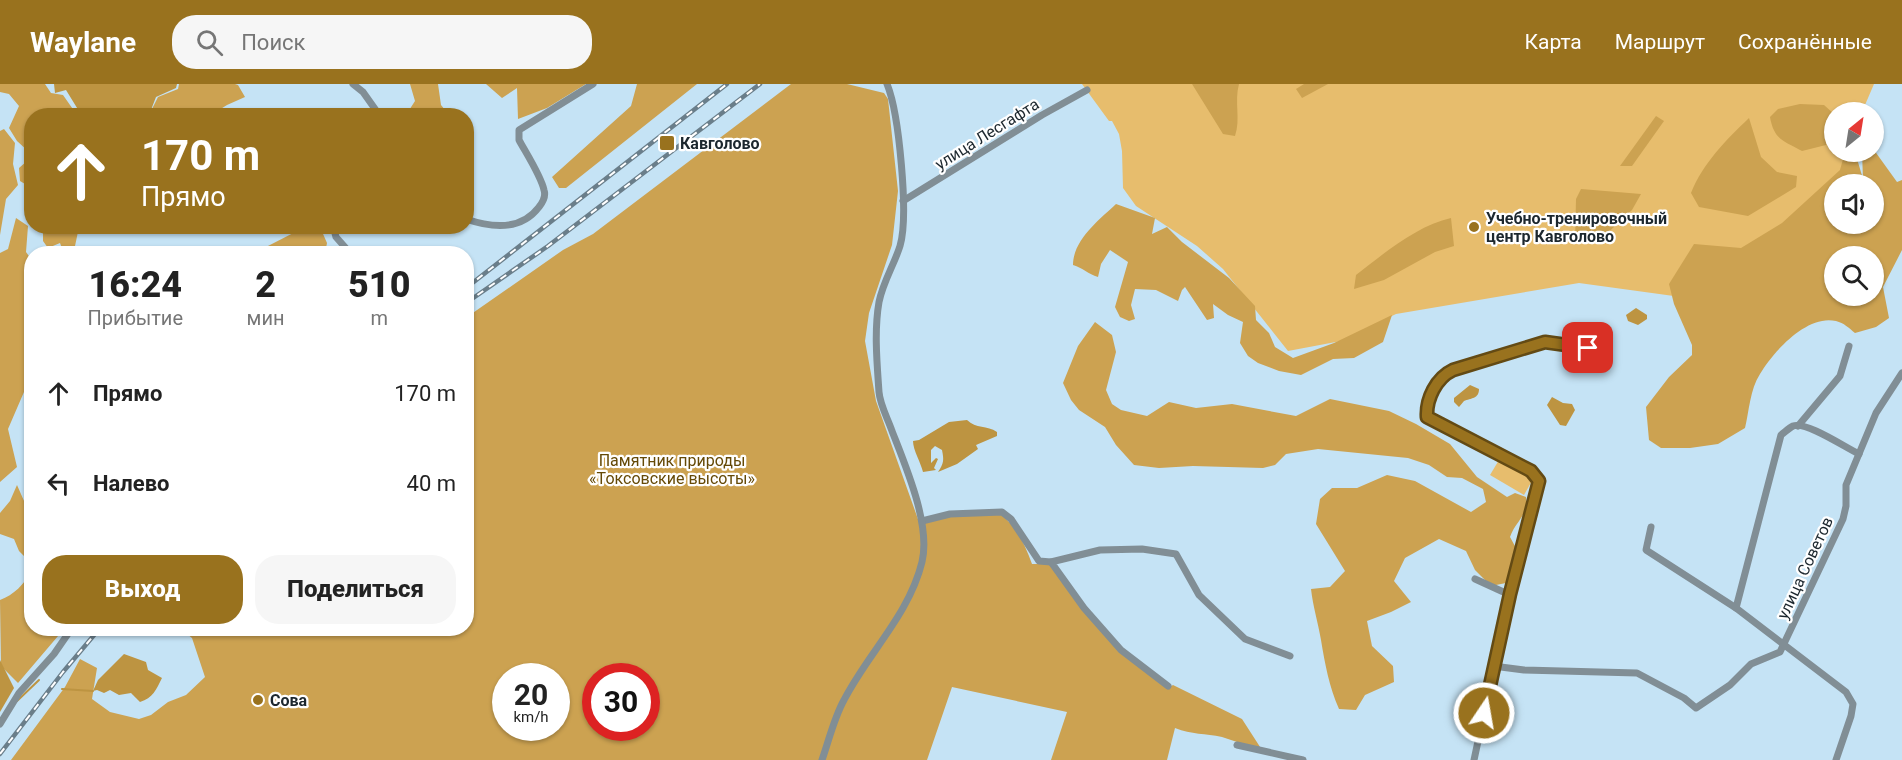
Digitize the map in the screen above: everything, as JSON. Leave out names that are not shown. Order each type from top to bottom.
[{"type":"street","points":[[353,84],[363,92],[374,108]]},
{"type":"street","points":[[474,221],[506,227],[521,222],[536,211],[544,201],[545,191],[519,140],[519,130],[593,84]]},
{"type":"street","points":[[822,760],[843,702],[898,618],[916,582],[923,560],[922,521],[904,463],[879,396],[876,324],[880,299],[900,245],[903,225],[899,147],[887,84]]},
{"type":"street","name":"улица Лесгафта","points":[[903,201],[1087,90]]},
{"type":"street","points":[[335,234],[344,246]]},
{"type":"street","points":[[1474,760],[1510,594],[1539,481],[1531,471],[1427,417],[1429,398],[1446,373],[1545,342],[1609,352]]},
{"type":"street","points":[[1798,426],[1840,376],[1849,346]]},
{"type":"street","name":"улица Советов","points":[[1494,666],[1524,670],[1637,673],[1684,698],[1696,708],[1731,685],[1751,664],[1780,652],[1843,519],[1846,506],[1846,485],[1859,454],[1883,400],[1902,373]]},
{"type":"street","points":[[1736,608],[1781,435],[1792,426],[1815,430],[1859,454]]},
{"type":"street","points":[[922,521],[950,514],[1002,512],[1011,519],[1039,561],[1051,562],[1100,550],[1142,549],[1176,554],[1199,595],[1245,639],[1290,656]]},
{"type":"street","name":"улица Советов","points":[[1651,528],[1646,550],[1736,608],[1846,692],[1853,704],[1836,760]]},
{"type":"street","points":[[1051,562],[1084,608],[1120,650],[1168,686]]},
{"type":"street","points":[[1475,579],[1510,594]]},
{"type":"street","points":[[0,724],[19,693],[54,654],[66,636]]},
{"type":"street","points":[[1237,745],[1304,760]]},
{"type":"street","points":[[1256,760],[1257,750]]},
{"type":"shaded area","points":[[54,84],[177,84],[176,88],[156,97],[152,108],[77,108],[66,90],[55,93]]},
{"type":"shaded area","name":"Учебно-тренировочный центр Кавголово","points":[[1082,84],[1874,84],[1866,102],[1824,102],[1824,162],[1846,162],[1843,174],[1824,174],[1824,193],[1703,300],[1579,283],[1396,314],[1341,341],[1288,351],[1223,269],[1197,246],[1136,206],[1123,188],[1119,134],[1112,121],[1109,121]]},
{"type":"shaded area","points":[[1636,308],[1647,315],[1647,319],[1638,325],[1628,321],[1626,315]]},
{"type":"shaded area","points":[[1470,385],[1479,389],[1478,395],[1464,401],[1459,407],[1454,402],[1454,398]]},
{"type":"shaded area","points":[[1552,397],[1563,403],[1572,404],[1575,410],[1566,426],[1560,425],[1547,405]]},
{"type":"shaded area","points":[[967,420],[974,425],[997,432],[997,436],[976,445],[978,449],[957,464],[938,472],[943,456],[942,450],[935,446],[931,450],[931,463],[936,458],[938,459],[934,468],[936,470],[923,472],[913,441],[919,440],[949,422]]},
{"type":"shaded area","points":[[1499,460],[1533,479],[1524,495],[1490,475]]},
{"type":"shaded area","points":[[124,654],[146,662],[148,670],[162,678],[154,693],[140,702],[131,693],[119,695],[110,690],[104,693],[93,691],[98,680]]},
{"type":"shaded area","points":[[0,660],[14,688],[0,712]]},
{"type":"green space","points":[[0,84],[45,84],[51,93],[63,95],[72,108],[24,108],[24,147],[9,128],[19,106],[9,94],[0,92]]},
{"type":"green space","points":[[179,84],[235,84],[245,97],[222,108],[152,108],[158,97],[178,89]]},
{"type":"green space","points":[[410,84],[438,84],[443,108],[410,108],[415,101]]},
{"type":"green space","points":[[486,84],[586,84],[547,108],[518,119],[517,88],[502,98]]},
{"type":"green space","points":[[637,84],[697,84],[566,188],[559,188],[552,177],[631,106]]},
{"type":"green space","name":"Памятник природы «Токсовские высоты»","points":[[791,84],[847,84],[884,93],[888,99],[898,191],[892,245],[869,313],[865,341],[876,401],[919,522],[950,516],[1001,514],[1020,537],[1032,564],[1050,564],[1119,652],[1168,688],[1173,685],[1242,719],[1262,750],[1222,737],[1175,728],[1167,760],[1051,760],[1067,712],[952,687],[927,760],[11,760],[65,687],[80,659],[97,668],[92,699],[110,712],[139,719],[151,715],[168,702],[186,695],[205,677],[190,636],[474,636],[474,312],[563,250],[593,234]]},
{"type":"green space","points":[[1192,84],[1239,84],[1235,136],[1223,134]]},
{"type":"green space","points":[[1304,84],[1328,84],[1302,98],[1296,89]]},
{"type":"green space","points":[[1800,104],[1824,105],[1824,146],[1802,151],[1781,139],[1774,131],[1770,117],[1778,109]]},
{"type":"green space","points":[[1656,116],[1664,121],[1632,166],[1620,166]]},
{"type":"green space","points":[[1749,118],[1761,157],[1777,172],[1797,176],[1796,187],[1748,216],[1699,207],[1691,193],[1696,182],[1716,152]]},
{"type":"green space","points":[[4,129],[15,143],[13,164],[18,185],[6,199],[0,235],[0,131]]},
{"type":"green space","points":[[1842,162],[1858,162],[1862,174],[1836,174],[1840,170]]},
{"type":"green space","points":[[1862,162],[1883,162],[1897,182],[1902,180],[1902,250],[1884,285],[1884,246],[1824,246],[1824,306],[1884,306],[1884,292],[1889,318],[1876,327],[1855,333],[1839,322],[1825,320],[1814,323],[1792,337],[1773,355],[1757,380],[1745,428],[1718,444],[1690,448],[1661,448],[1649,440],[1646,407],[1669,377],[1692,355],[1692,345],[1674,304],[1669,284],[1694,244],[1741,248],[1782,223],[1824,185],[1824,234],[1884,234],[1884,174],[1863,174]]},
{"type":"green space","points":[[24,164],[24,183],[20,181],[19,168]]},
{"type":"green space","points":[[1581,189],[1641,194],[1632,210],[1599,241],[1575,242],[1576,199]]},
{"type":"green space","points":[[1116,204],[1155,218],[1152,234],[1167,227],[1182,242],[1229,278],[1255,306],[1256,320],[1269,333],[1275,347],[1293,358],[1334,343],[1392,315],[1383,342],[1354,358],[1333,359],[1301,375],[1279,371],[1258,363],[1248,356],[1240,343],[1243,322],[1213,304],[1214,318],[1207,320],[1185,287],[1178,301],[1156,290],[1135,289],[1131,305],[1135,319],[1129,321],[1120,317],[1115,307],[1128,262],[1110,250],[1101,264],[1098,277],[1073,265],[1077,247],[1082,239]]},
{"type":"green space","points":[[16,218],[24,223],[24,234],[27,234],[26,246],[24,246],[24,392],[8,429],[17,467],[0,482],[0,253],[8,249]]},
{"type":"green space","points":[[1451,218],[1454,246],[1435,252],[1384,280],[1354,289],[1356,275],[1389,250],[1426,227]]},
{"type":"green space","points":[[43,234],[78,234],[75,246],[61,246],[60,243],[47,246],[43,241]]},
{"type":"green space","points":[[291,234],[323,234],[327,243],[326,246],[268,246]]},
{"type":"green space","points":[[1095,322],[1112,335],[1116,352],[1106,390],[1112,404],[1121,410],[1147,416],[1169,402],[1196,408],[1232,404],[1296,416],[1330,399],[1389,411],[1450,444],[1477,477],[1507,497],[1515,493],[1526,497],[1524,514],[1510,537],[1516,548],[1506,583],[1491,586],[1475,570],[1466,551],[1439,539],[1405,558],[1394,581],[1411,602],[1367,621],[1372,646],[1393,666],[1394,682],[1365,695],[1356,710],[1339,709],[1328,675],[1311,589],[1330,587],[1345,571],[1316,524],[1320,499],[1332,488],[1357,488],[1387,475],[1415,481],[1471,512],[1486,502],[1483,489],[1462,478],[1447,477],[1429,465],[1408,458],[1318,449],[1286,454],[1275,465],[1263,468],[1193,466],[1159,468],[1134,465],[1116,445],[1105,427],[1079,410],[1063,383],[1078,346]]},
{"type":"green space","points":[[17,485],[24,501],[24,556],[14,539],[0,534],[0,513],[10,501]]},
{"type":"green space","points":[[24,582],[24,636],[58,636],[18,683],[1,666],[0,600],[18,589]]},
{"type":"waterway","points":[[17,701],[39,680]]},
{"type":"waterway","points":[[62,689],[93,691]]},
{"type":"railway","points":[[474,282],[727,84]]},
{"type":"railway","points":[[474,297],[548,246],[760,84]]},
{"type":"railway","points":[[0,754],[93,636]]},
{"type":"place","name":"Кавголово","points":[[667,143]]},
{"type":"place","name":"Учебно-тренировочный центр Кавголово","points":[[1474,227]]},
{"type":"place","name":"Сова","points":[[258,700]]},
{"type":"route","points":[[1484,713],[1510,594],[1539,481],[1531,471],[1427,417],[1429,398],[1441,378],[1453,370],[1545,342],[1588,348]]}]
